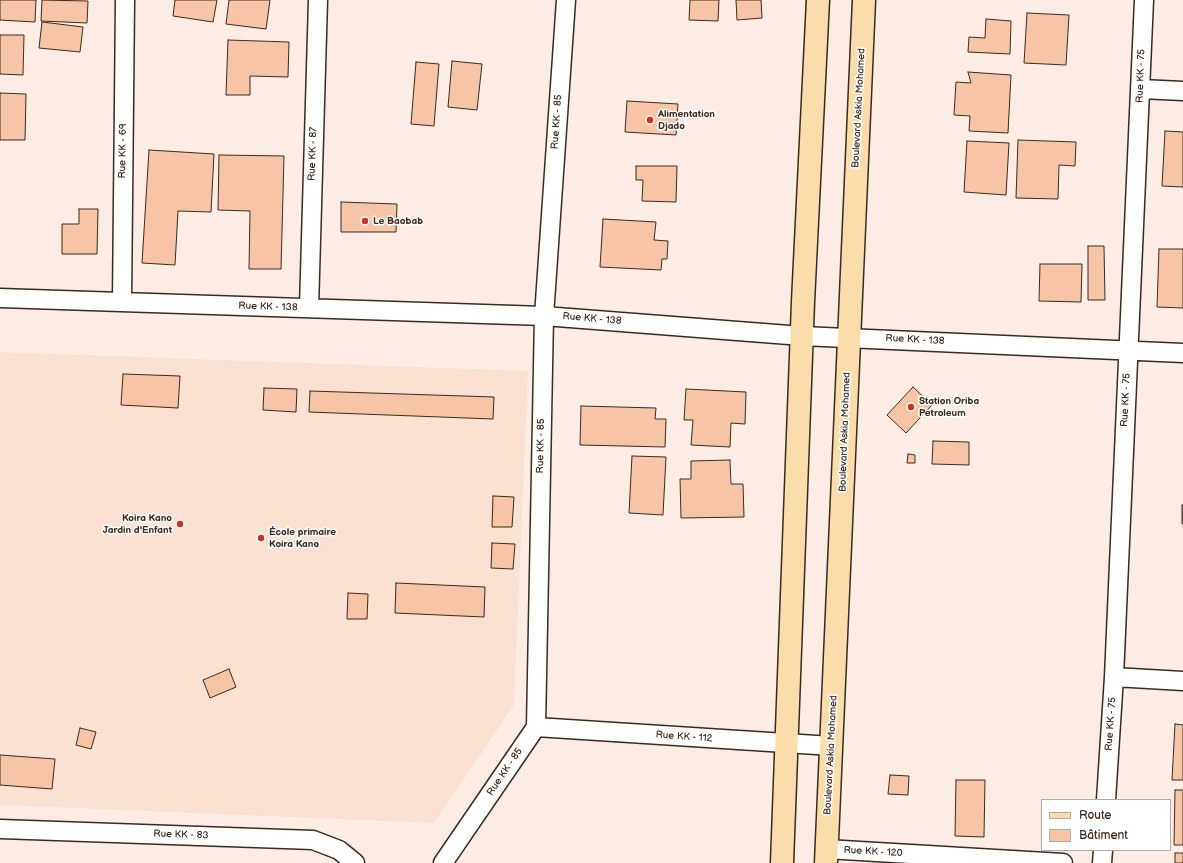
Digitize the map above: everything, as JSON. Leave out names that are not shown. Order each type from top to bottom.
[{"type":"main road","points":[[782,863],[802,336],[818,0]]},
{"type":"main road","name":"Boulevard Askia Mohamed","points":[[826,856],[864,0]]},
{"type":"street","name":"Rue KK - 69","points":[[122,302],[125,0]]},
{"type":"street","name":"Rue KK - 87","points":[[309,308],[318,0]]},
{"type":"street","name":"Rue KK - 85","points":[[443,863],[536,727],[544,316],[566,0]]},
{"type":"street","name":"Rue KK - 75","points":[[1106,799],[1114,677],[1144,0]]},
{"type":"street","points":[[1141,89],[1183,91]]},
{"type":"street","name":"Rue KK - 138","points":[[0,298],[544,316],[802,336],[1183,353]]},
{"type":"street","points":[[1114,677],[1183,680]]},
{"type":"street","name":"Rue KK - 112","points":[[536,727],[832,746]]},
{"type":"street","name":"Rue KK - 83","points":[[0,829],[313,840],[339,850],[355,863]]},
{"type":"street","points":[[1102,851],[1102,863]]},
{"type":"street","name":"Rue KK - 120","points":[[826,856],[1063,863]]},
{"type":"shaded area","name":"École primaire Koira Kano","points":[[0,352],[528,371],[514,705],[434,823],[0,805]]},
{"type":"building","points":[[0,0],[36,0],[35,22],[0,20]]},
{"type":"building","points":[[42,0],[88,1],[87,23],[41,21]]},
{"type":"building","points":[[175,0],[217,0],[213,22],[173,16]]},
{"type":"building","points":[[229,0],[270,0],[266,29],[226,24]]},
{"type":"building","points":[[690,0],[719,0],[718,21],[689,20]]},
{"type":"building","points":[[736,0],[761,0],[762,18],[737,20]]},
{"type":"building","points":[[1027,13],[1069,15],[1066,65],[1024,63]]},
{"type":"building","points":[[986,19],[1011,21],[1010,54],[968,52],[969,37],[985,38]]},
{"type":"building","points":[[42,22],[83,27],[80,52],[39,48]]},
{"type":"building","points":[[0,35],[24,35],[23,75],[0,74]]},
{"type":"building","points":[[228,40],[289,42],[288,77],[250,76],[250,95],[226,95]]},
{"type":"building","points":[[452,61],[482,64],[477,110],[448,107]]},
{"type":"building","points":[[416,62],[439,64],[434,126],[411,124]]},
{"type":"building","points":[[968,72],[1011,75],[1008,133],[969,131],[970,116],[954,115],[956,82],[971,83]]},
{"type":"building","points":[[0,93],[26,94],[25,140],[0,140]]},
{"type":"building","points":[[627,101],[678,104],[676,135],[625,132]]},
{"type":"building","points":[[1165,131],[1183,132],[1183,187],[1162,186]]},
{"type":"building","points":[[1018,140],[1076,142],[1075,166],[1059,165],[1058,199],[1016,198]]},
{"type":"building","points":[[967,141],[1009,143],[1006,195],[964,192]]},
{"type":"building","points":[[149,150],[214,154],[211,212],[178,211],[175,265],[142,263]]},
{"type":"building","points":[[219,155],[284,156],[281,269],[249,269],[250,211],[218,210]]},
{"type":"building","points":[[636,166],[677,166],[676,202],[642,201],[643,180],[636,180]]},
{"type":"building","points":[[341,202],[397,204],[396,232],[341,232]]},
{"type":"building","points":[[79,209],[98,209],[97,254],[62,254],[62,224],[79,224]]},
{"type":"building","points":[[603,219],[656,222],[654,240],[668,241],[667,259],[662,259],[661,270],[600,267]]},
{"type":"building","points":[[1088,246],[1104,246],[1105,300],[1088,300]]},
{"type":"building","points":[[1159,249],[1183,249],[1183,308],[1157,307]]},
{"type":"building","points":[[1040,264],[1082,264],[1081,302],[1039,301]]},
{"type":"building","points":[[123,374],[180,376],[178,408],[121,405]]},
{"type":"building","points":[[913,387],[932,405],[906,433],[887,415]]},
{"type":"building","points":[[264,388],[297,389],[296,412],[263,410]]},
{"type":"building","points":[[686,389],[746,392],[745,424],[731,423],[730,447],[691,445],[693,420],[684,420]]},
{"type":"building","points":[[310,391],[494,397],[493,419],[309,412]]},
{"type":"building","points":[[581,406],[656,408],[655,419],[666,419],[665,447],[580,445]]},
{"type":"building","points":[[933,441],[969,442],[969,465],[932,464]]},
{"type":"building","points":[[908,454],[915,455],[915,463],[907,463]]},
{"type":"building","points":[[632,456],[666,457],[663,515],[629,513]]},
{"type":"building","points":[[730,460],[731,484],[743,484],[744,517],[681,518],[680,479],[691,479],[691,461]]},
{"type":"building","points":[[493,496],[514,497],[512,527],[492,527]]},
{"type":"building","points":[[1183,505],[1183,524],[1182,524]]},
{"type":"building","points":[[492,543],[515,544],[513,569],[491,568]]},
{"type":"building","points":[[396,583],[485,587],[484,617],[395,613]]},
{"type":"building","points":[[348,593],[368,594],[367,619],[347,619]]},
{"type":"building","points":[[229,669],[236,687],[210,698],[203,680]]},
{"type":"building","points":[[1175,724],[1183,725],[1183,780],[1172,780]]},
{"type":"building","points":[[80,728],[96,732],[91,749],[76,745]]},
{"type":"building","points":[[0,755],[55,759],[52,789],[0,785]]},
{"type":"building","points":[[890,775],[909,776],[908,795],[888,794]]},
{"type":"building","points":[[956,780],[985,780],[984,837],[955,836]]},
{"type":"building","points":[[1175,790],[1183,790],[1183,845],[1174,845]]},
{"type":"building","points":[[1175,853],[1183,853],[1183,863],[1175,863]]},
{"type":"place","name":"Alimentation Djado","points":[[650,120]]},
{"type":"place","name":"Le Baobab","points":[[365,221]]},
{"type":"place","name":"Station Oriba Petroleum","points":[[911,407]]},
{"type":"place","name":"Koira Kano Jardin d'Enfant","points":[[180,524]]},
{"type":"place","name":"École primaire Koira Kano","points":[[261,538]]}]
